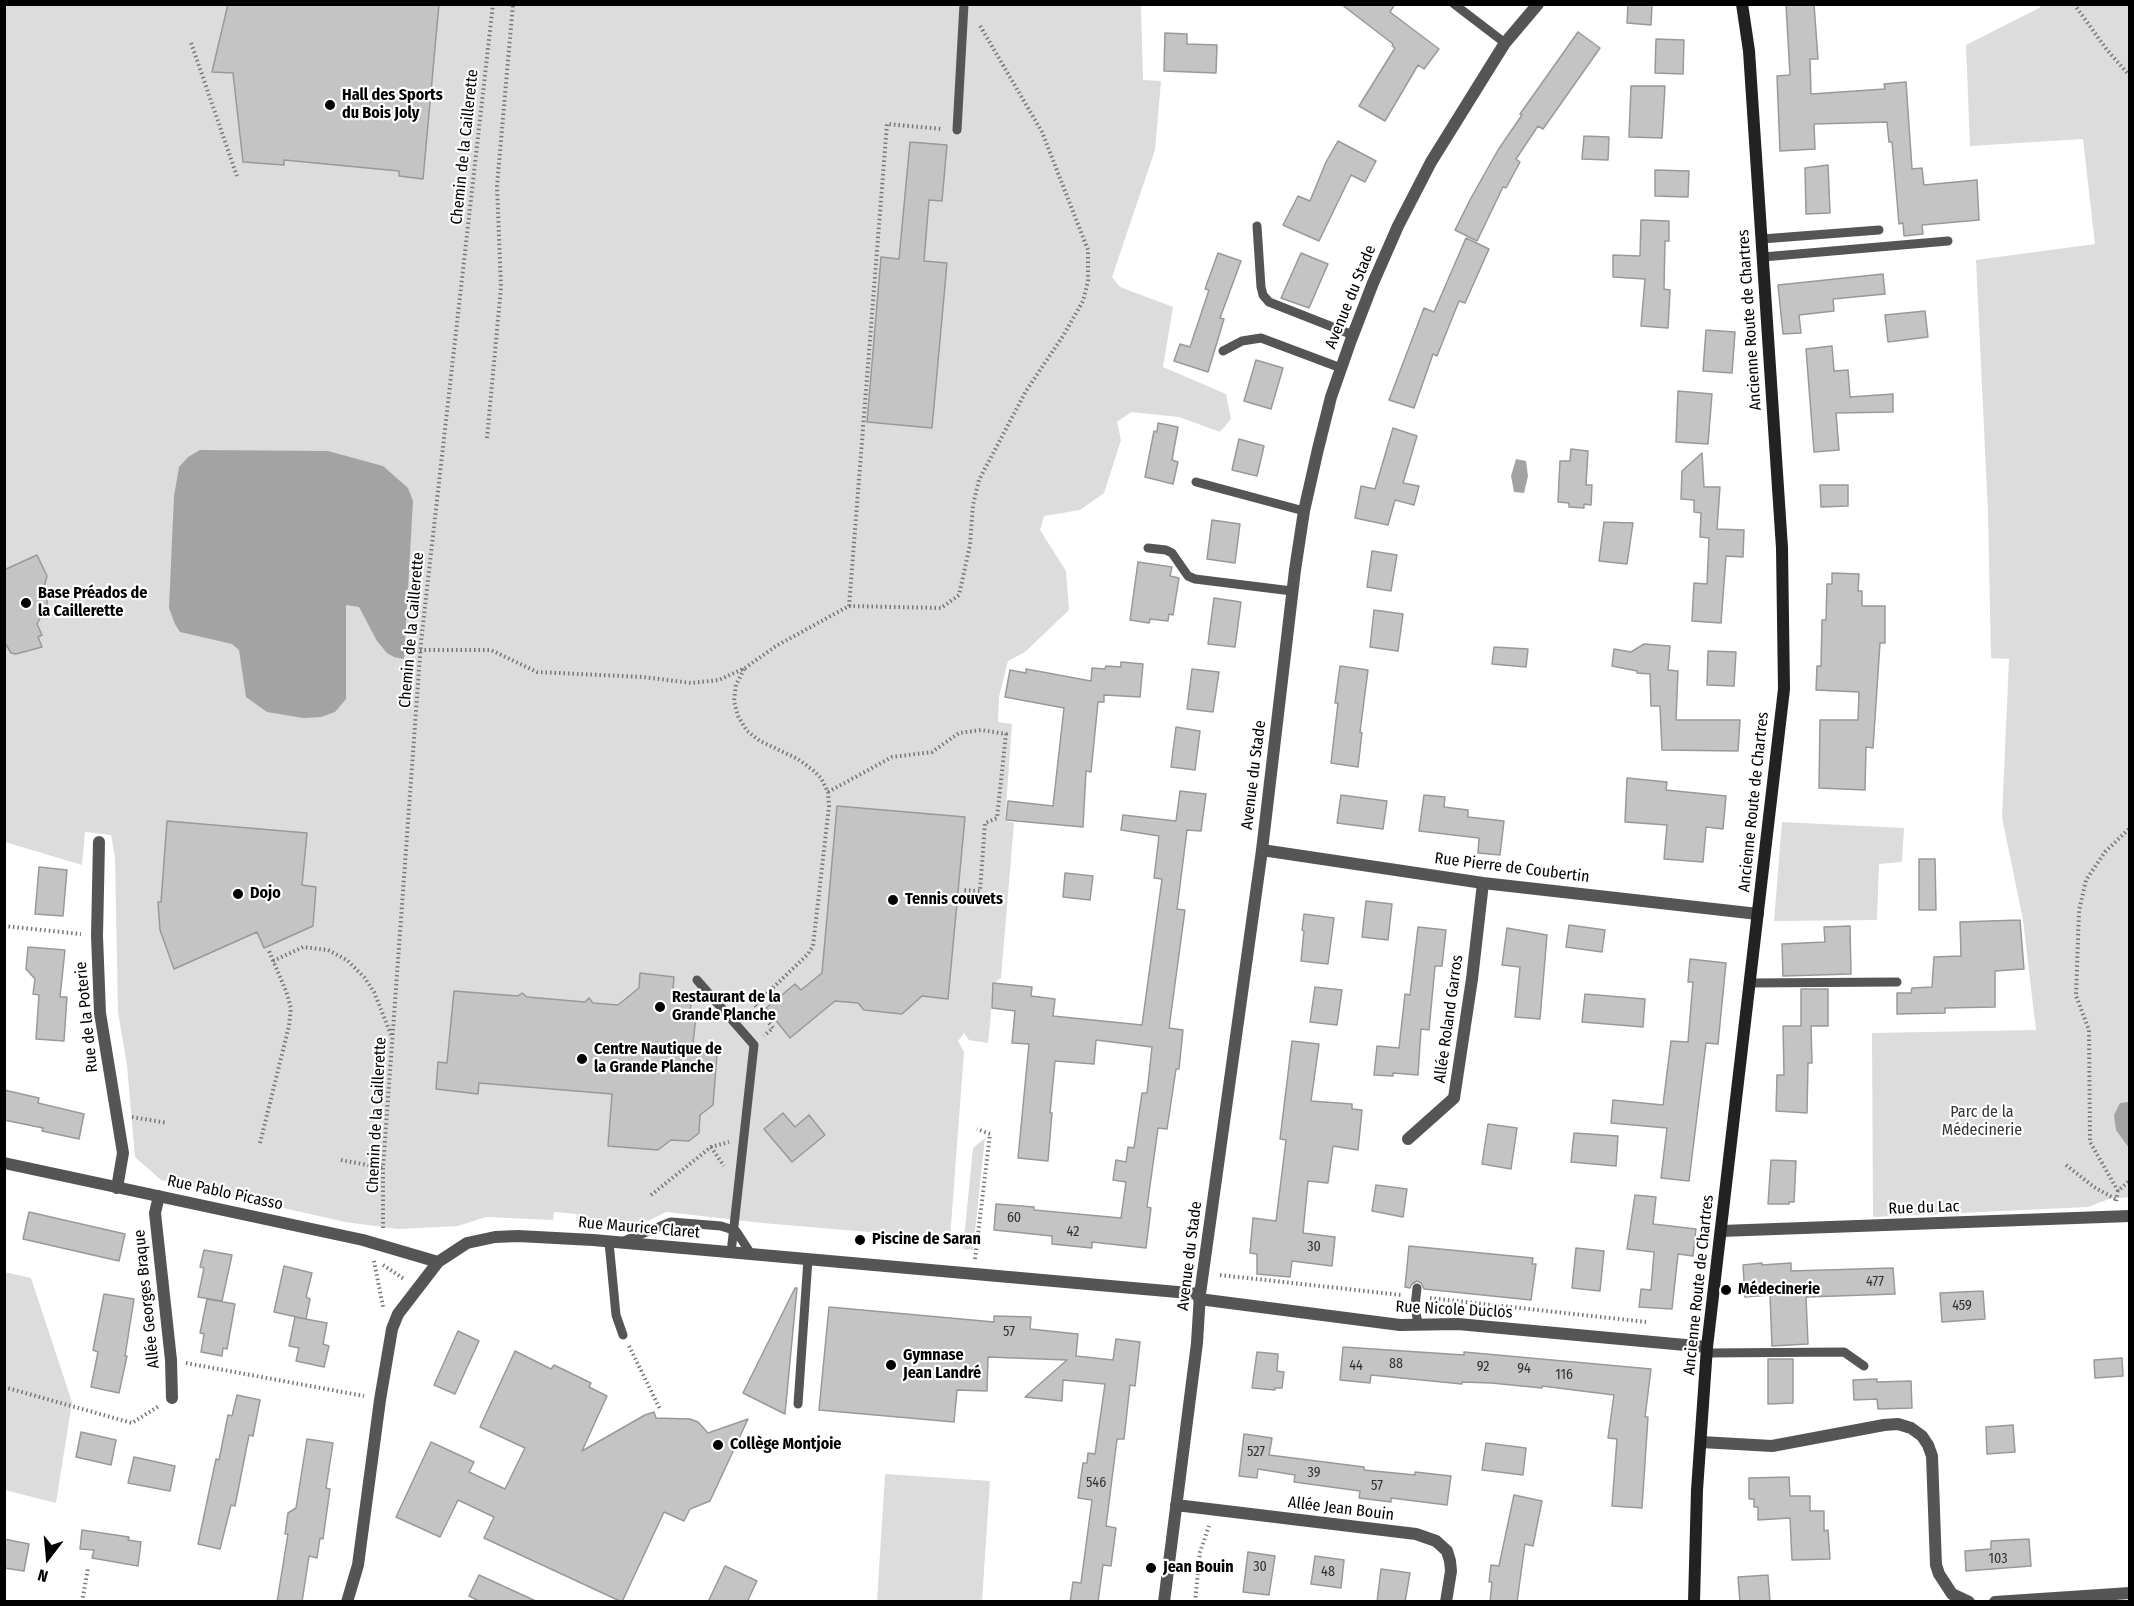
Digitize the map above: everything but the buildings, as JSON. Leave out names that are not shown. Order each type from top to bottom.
[{"type":"main road","name":"Ancienne Route de Chartres","points":[[1694,1602],[1697,1490],[1707,1350],[1784,689],[1782,548],[1749,51],[1742,4]]},
{"type":"street","name":"Avenue du Stade","points":[[1164,1602],[1197,1343],[1200,1296],[1262,850],[1292,591],[1304,511],[1331,397],[1372,283],[1398,226],[1426,171],[1505,43],[1538,4]]},
{"type":"street","name":"Rue de la Poterie","points":[[99,842],[97,936],[100,1013],[123,1153],[117,1188]]},
{"type":"street","name":"Rue Pierre de Coubertin","points":[[1262,850],[1483,883],[1758,914]]},
{"type":"street","name":"Allée Roland Garros","points":[[1408,1139],[1454,1098],[1472,979],[1483,883]]},
{"type":"street","name":"Rue Pablo Picasso","points":[[4,1163],[378,1244],[438,1262]]},
{"type":"street","name":"Allée Georges Braque","points":[[159,1196],[155,1213],[171,1360],[172,1398]]},
{"type":"street","name":"Rue du Lac","points":[[1721,1231],[2130,1216]]},
{"type":"street","name":"Rue Maurice Claret","points":[[347,1602],[358,1565],[392,1329],[398,1314],[438,1262],[466,1243],[518,1236],[751,1254],[1200,1296]]},
{"type":"street","name":"Rue Nicole Duclos","points":[[1200,1296],[1400,1325],[1458,1324],[1707,1350]]},
{"type":"street","points":[[1701,1442],[1772,1446],[1884,1425],[1899,1424],[1911,1428],[1928,1444],[1932,1456],[1936,1565],[1939,1574],[1952,1594],[1969,1602]]},
{"type":"street","name":"Allée Jean Bouin","points":[[1176,1504],[1416,1534],[1436,1541],[1447,1551],[1450,1561],[1451,1571],[1446,1602]]},
{"type":"street","points":[[1995,1602],[2072,1599],[2130,1593]]},
{"type":"lane","points":[[957,130],[964,4]]},
{"type":"lane","points":[[1454,4],[1505,43]]},
{"type":"lane","points":[[1257,226],[1261,287],[1263,295],[1269,302],[1353,335]]},
{"type":"lane","points":[[1762,239],[1879,230]]},
{"type":"lane","points":[[1763,257],[1948,241]]},
{"type":"lane","points":[[1223,351],[1242,341],[1261,338],[1341,368]]},
{"type":"lane","points":[[1196,482],[1304,511]]},
{"type":"lane","points":[[1148,548],[1172,553],[1188,576],[1196,579],[1292,591]]},
{"type":"lane","points":[[697,980],[754,1045],[731,1253]]},
{"type":"lane","points":[[1750,983],[1896,982]]},
{"type":"lane","points":[[623,1335],[616,1315],[614,1243],[671,1222],[721,1226],[736,1231],[751,1254]]},
{"type":"lane","points":[[798,1404],[808,1260]]},
{"type":"lane","points":[[1416,1292],[1415,1306],[1418,1324]]},
{"type":"lane","points":[[1707,1350],[1844,1352],[1864,1366]]},
{"type":"path","name":"Chemin de la Caillerette","points":[[418,1287],[374,1259],[384,1224],[383,1168],[420,650],[493,4]]},
{"type":"path","points":[[487,438],[501,287],[497,186],[513,4]]},
{"type":"path","points":[[2074,4],[2107,50],[2130,76]]},
{"type":"path","points":[[420,650],[491,650],[537,672],[643,677],[691,683],[719,680],[745,668],[776,646],[849,606],[941,608],[959,595],[970,545],[973,505],[979,480],[1026,391],[1063,336],[1083,301],[1089,281],[1088,250],[1042,132],[976,19]]},
{"type":"path","points":[[191,43],[237,176]]},
{"type":"path","points":[[849,606],[887,124],[957,130]]},
{"type":"path","points":[[745,668],[736,685],[734,701],[738,716],[747,731],[760,741],[798,759],[821,778],[828,792],[829,806],[813,946],[808,954],[755,1005],[773,1028],[754,1045]]},
{"type":"path","points":[[828,792],[892,757],[932,752],[959,733],[981,730],[1006,735],[997,818],[985,823],[980,891],[962,890]]},
{"type":"path","points":[[2066,1165],[2094,1187],[2117,1200],[2118,1191],[2090,1142],[2089,1030],[2076,996],[2079,911],[2086,880],[2105,852],[2130,828]]},
{"type":"path","points":[[4,926],[97,936]]},
{"type":"path","points":[[273,961],[303,947],[328,950],[347,960],[364,977],[374,992],[393,1039]]},
{"type":"path","points":[[260,1143],[291,1008],[269,951]]},
{"type":"path","points":[[116,1114],[167,1123]]},
{"type":"path","points":[[975,1263],[990,1134],[977,1129]]},
{"type":"path","points":[[651,1195],[711,1147],[743,1138]]},
{"type":"path","points":[[341,1160],[383,1168]]},
{"type":"path","points":[[2118,1191],[2130,1180]]},
{"type":"path","points":[[1220,1275],[1416,1292],[1657,1323]]},
{"type":"path","points":[[623,1335],[660,1408]]},
{"type":"path","points":[[171,1360],[380,1400]]},
{"type":"path","points":[[4,1388],[132,1423],[172,1398]]},
{"type":"path","points":[[1195,1602],[1200,1552],[1210,1522]]},
{"type":"path","points":[[82,1602],[88,1568]]},
{"type":"green space","points":[[4,5],[1141,5],[1143,80],[1161,81],[1155,150],[1112,277],[1120,287],[1173,307],[1163,367],[1226,394],[1231,419],[1220,432],[1179,417],[1131,412],[1117,422],[1121,440],[1104,493],[1080,510],[1044,516],[1040,530],[1066,571],[1069,610],[1025,652],[1008,661],[999,697],[998,722],[1012,724],[1005,821],[1014,823],[1001,978],[994,983],[988,1043],[969,1040],[964,1033],[958,1041],[964,1052],[950,1239],[666,1212],[648,1221],[642,1220],[641,1227],[576,1221],[577,1214],[554,1212],[553,1220],[486,1217],[458,1226],[398,1229],[345,1222],[161,1180],[135,1157],[127,1065],[118,1012],[115,857],[111,835],[85,832],[82,865],[5,842]]},
{"type":"green space","name":"Parc de la Médecinerie","points":[[2036,5],[2129,5],[2129,1197],[2109,1199],[2088,1207],[1873,1217],[1872,1033],[2036,1030],[2023,920],[2002,817],[2009,659],[1991,658],[1988,514],[1976,260],[2095,244],[2083,139],[1970,146],[1966,45],[2041,7]]},
{"type":"green space","points":[[1782,822],[1904,828],[1902,862],[1879,864],[1877,920],[1774,921]]},
{"type":"green space","points":[[985,1138],[973,1250],[963,1249],[973,1148]]},
{"type":"green space","points":[[4,1272],[31,1278],[72,1402],[56,1503],[5,1490]]},
{"type":"green space","points":[[885,1474],[990,1481],[982,1601],[877,1601]]},
{"type":"shaded area","points":[[200,450],[328,451],[383,466],[408,488],[413,501],[404,659],[387,653],[377,641],[359,607],[346,605],[346,699],[335,712],[321,717],[303,718],[267,712],[246,697],[239,650],[232,644],[180,632],[175,624],[169,608],[174,496],[179,467],[188,457]]},
{"type":"shaded area","points":[[1516,459],[1526,461],[1528,476],[1524,493],[1514,492],[1511,476]]},
{"type":"shaded area","points":[[2130,1102],[2129,1148],[2116,1130],[2114,1115],[2120,1103]]},
{"type":"place","name":"Hall des Sports du Bois Joly","points":[[330,105]]},
{"type":"place","name":"Base Préados de la Caillerette","points":[[26,603]]},
{"type":"place","name":"Dojo","points":[[238,894]]},
{"type":"place","name":"Tennis couvets","points":[[893,900]]},
{"type":"place","name":"Restaurant de la Grande Planche","points":[[660,1007]]},
{"type":"place","name":"Centre Nautique de la Grande Planche","points":[[582,1059]]},
{"type":"place","name":"Piscine de Saran","points":[[860,1240]]},
{"type":"place","name":"Médecinerie","points":[[1726,1290]]},
{"type":"place","name":"Gymnase Jean Landré","points":[[891,1365]]},
{"type":"place","name":"Collège Montjoie","points":[[718,1445]]},
{"type":"place","name":"Jean Bouin","points":[[1151,1568]]}]
